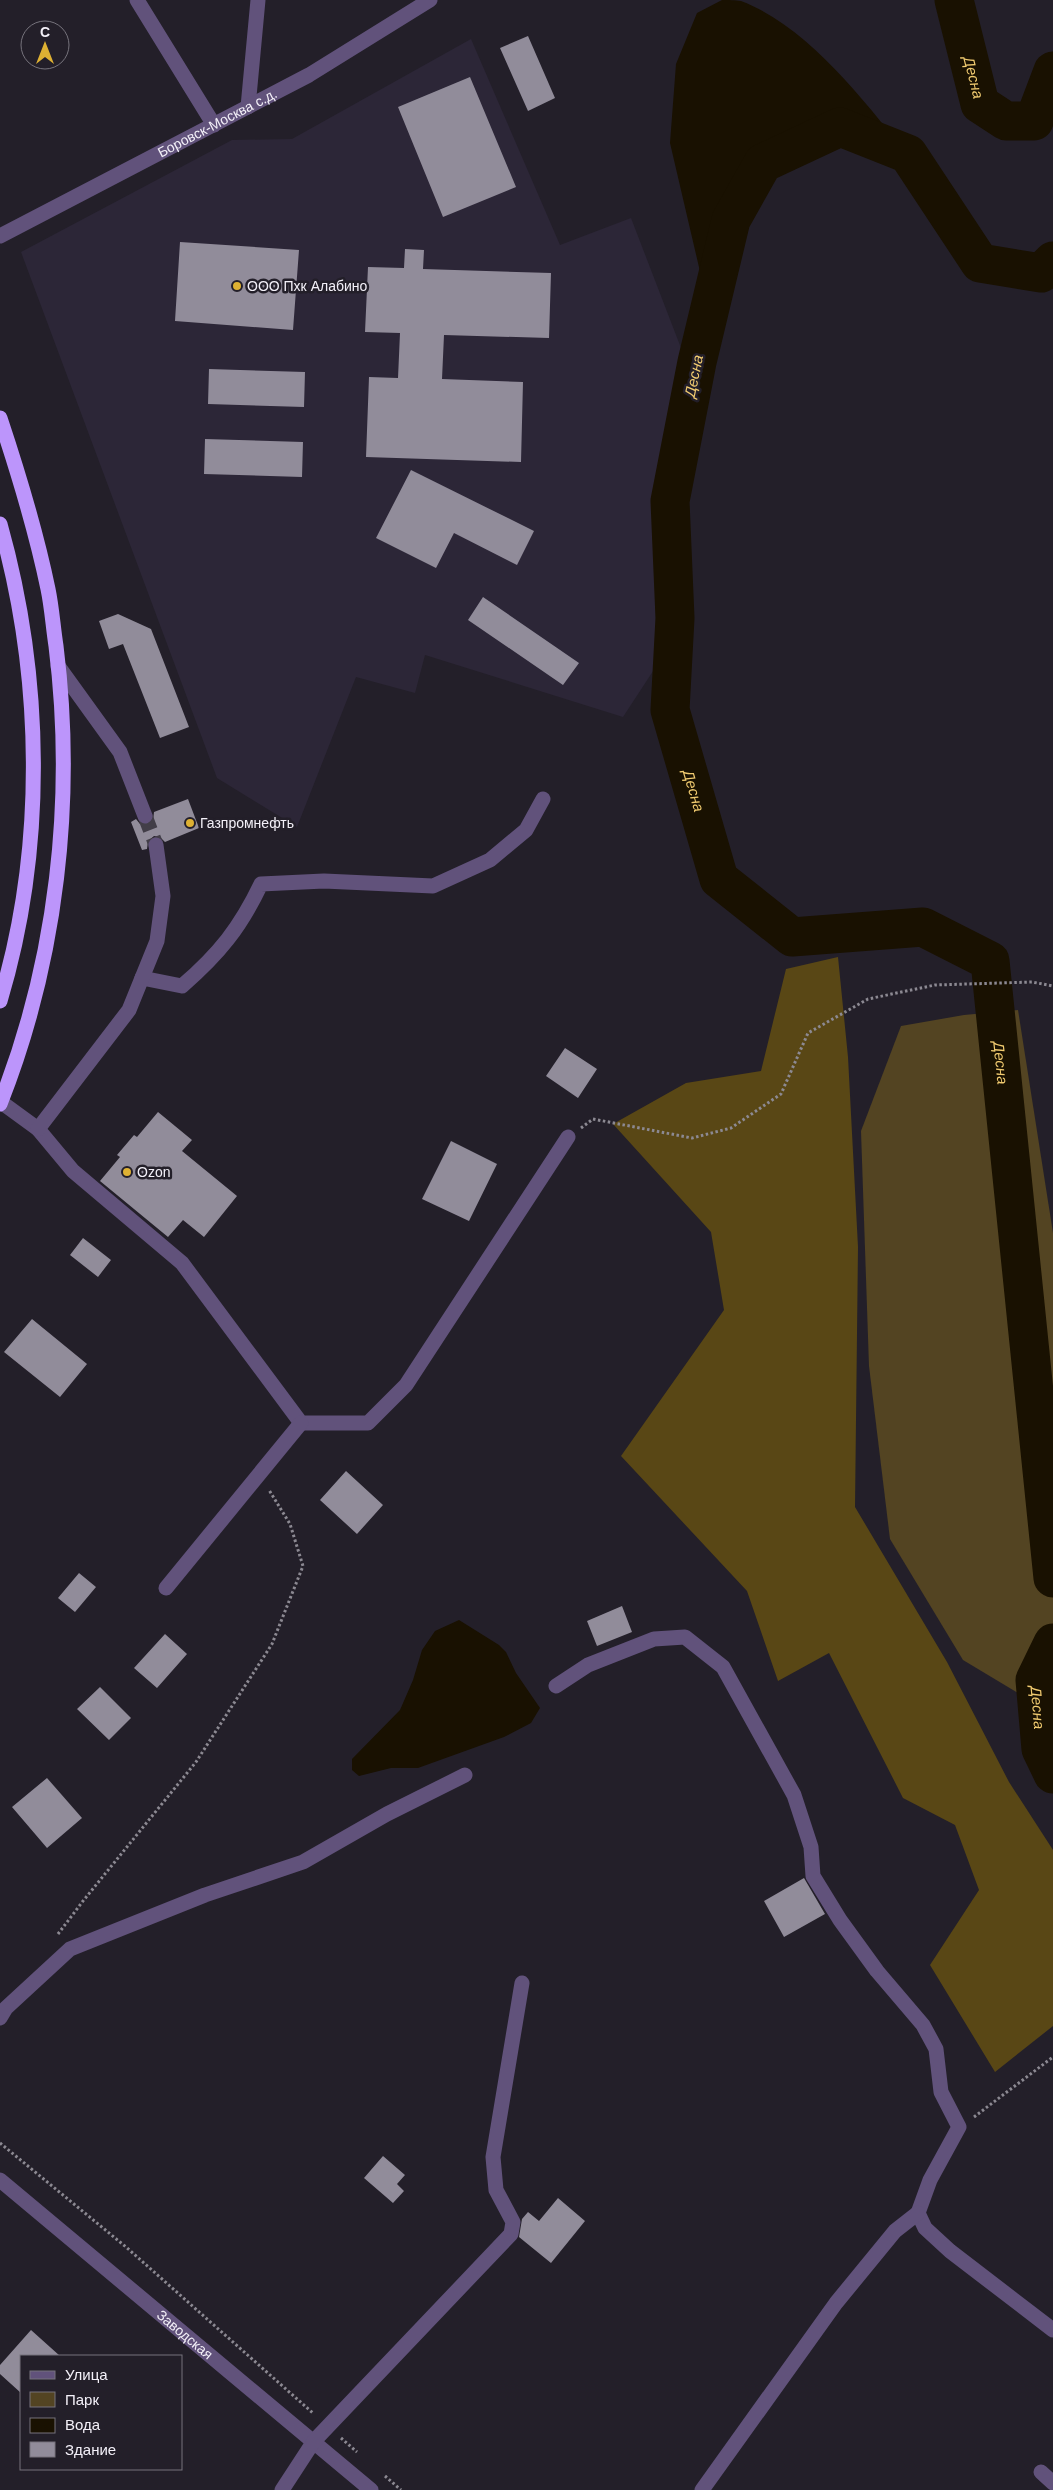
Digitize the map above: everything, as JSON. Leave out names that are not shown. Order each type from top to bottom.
[{"type":"highway","points":[[0,418],[32,520],[49,591],[64,730],[56,879],[50,922],[37,984],[0,1103]]},
{"type":"highway","points":[[0,524],[24,633],[33,740],[29,852],[20,916],[0,1001]]},
{"type":"street","points":[[137,0],[214,125]]},
{"type":"street","points":[[248,107],[258,0]]},
{"type":"street","name":"Боровск-Москва с.д.","points":[[0,236],[309,75],[430,0]]},
{"type":"street","points":[[58,666],[120,752],[145,816]]},
{"type":"street","points":[[142,978],[182,986],[211,961],[244,918],[260,884],[324,881],[433,886],[490,860],[526,830],[543,799]]},
{"type":"street","points":[[38,1129],[129,1010],[157,941],[164,896],[156,845]]},
{"type":"street","points":[[0,1103],[38,1129],[73,1171],[182,1263],[301,1423]]},
{"type":"street","points":[[301,1423],[368,1423],[406,1385],[568,1137]]},
{"type":"street","points":[[166,1588],[301,1423]]},
{"type":"street","points":[[556,1686],[588,1665],[654,1640],[685,1637],[722,1667],[794,1795],[811,1847],[813,1876],[840,1920],[877,1971],[923,2025],[936,2049],[941,2092],[959,2128],[930,2180],[918,2213],[895,2231],[836,2303],[702,2490]]},
{"type":"street","points":[[0,2018],[6,2008],[70,1949],[205,1895],[303,1862],[387,1814],[466,1775]]},
{"type":"street","points":[[282,2490],[314,2441],[510,2234],[513,2222],[496,2190],[493,2157],[522,1983]]},
{"type":"street","name":"Заводская","points":[[0,2180],[371,2490]]},
{"type":"street","points":[[918,2213],[925,2228],[950,2251],[1053,2330]]},
{"type":"street","points":[[1040,2472],[1053,2483]]},
{"type":"path","points":[[568,1137],[593,1119],[692,1138],[731,1128],[781,1094],[808,1034],[868,999],[935,985],[1032,982],[1053,986]]},
{"type":"path","points":[[55,1939],[82,1901],[196,1762],[272,1644],[303,1566],[290,1524],[268,1489],[273,1457]]},
{"type":"path","points":[[959,2128],[1053,2057]]},
{"type":"path","points":[[0,2142],[126,2247],[365,2458]]},
{"type":"path","points":[[379,2471],[402,2490]]},
{"type":"shaded area","points":[[471,39],[560,245],[631,218],[681,348],[653,500],[657,665],[623,717],[425,655],[415,693],[356,677],[297,827],[217,778],[21,252],[232,140],[292,139]]},
{"type":"shaded area","points":[[838,957],[848,1057],[858,1247],[855,1507],[947,1662],[1009,1782],[1053,1850],[1053,2026],[995,2072],[930,1965],[979,1890],[955,1825],[903,1798],[829,1653],[778,1681],[747,1591],[621,1456],[724,1310],[711,1232],[613,1124],[686,1083],[761,1071],[786,969]]},
{"type":"green space","points":[[1018,1010],[1053,1233],[1053,1714],[963,1660],[890,1539],[869,1366],[861,1131],[901,1026],[964,1015]]},
{"type":"water","points":[[722,0],[741,1],[766,13],[814,48],[856,92],[912,160],[840,127],[763,163],[731,220],[709,310],[670,143],[676,64],[697,13]]},
{"type":"water","points":[[459,1620],[499,1645],[506,1652],[516,1673],[540,1708],[531,1723],[504,1737],[418,1768],[391,1768],[359,1776],[352,1770],[352,1759],[400,1710],[413,1680],[422,1650],[435,1631]]},
{"type":"building","points":[[528,36],[555,98],[528,111],[500,48]]},
{"type":"building","points":[[470,77],[516,187],[443,217],[398,107]]},
{"type":"building","name":"ООО Пхк Алабино","points":[[180,242],[299,250],[293,330],[175,321]]},
{"type":"building","points":[[405,249],[424,250],[423,269],[551,273],[549,338],[444,335],[442,379],[523,382],[521,462],[366,457],[369,377],[398,378],[400,333],[365,332],[368,267],[404,268]]},
{"type":"building","points":[[209,369],[305,372],[304,407],[208,404]]},
{"type":"building","points":[[205,439],[303,442],[302,477],[204,474]]},
{"type":"building","points":[[411,470],[534,531],[517,565],[454,533],[436,568],[376,538]]},
{"type":"building","points":[[483,597],[579,663],[563,685],[468,620]]},
{"type":"building","points":[[118,614],[151,629],[189,727],[160,738],[123,644],[109,649],[99,621]]},
{"type":"building","points":[[188,799],[199,828],[165,842],[160,837],[154,836],[148,841],[147,849],[142,850],[131,822],[136,819],[140,824],[148,825],[153,821],[154,812]]},
{"type":"building","points":[[565,1048],[597,1069],[578,1098],[546,1076]]},
{"type":"building","points":[[158,1112],[192,1140],[182,1151],[237,1196],[204,1237],[183,1220],[168,1237],[100,1181],[120,1157],[117,1155],[134,1135],[137,1137]]},
{"type":"building","points":[[451,1141],[497,1164],[469,1221],[422,1199]]},
{"type":"building","points":[[83,1238],[111,1260],[98,1277],[70,1255]]},
{"type":"building","points":[[32,1319],[87,1364],[60,1397],[4,1352]]},
{"type":"building","points":[[346,1471],[383,1505],[357,1534],[320,1500]]},
{"type":"building","points":[[79,1573],[96,1587],[75,1612],[58,1598]]},
{"type":"building","points":[[622,1606],[632,1632],[597,1646],[587,1621]]},
{"type":"building","points":[[165,1634],[187,1654],[157,1688],[134,1668]]},
{"type":"building","points":[[100,1687],[131,1718],[109,1740],[77,1709]]},
{"type":"building","points":[[47,1778],[82,1818],[47,1848],[12,1807]]},
{"type":"building","points":[[804,1878],[825,1914],[784,1937],[764,1901]]},
{"type":"building","points":[[383,2156],[405,2175],[397,2184],[404,2191],[393,2203],[364,2178]]},
{"type":"building","points":[[558,2198],[585,2221],[551,2263],[519,2237],[522,2219],[528,2212],[539,2221]]},
{"type":"building","points":[[31,2330],[59,2355],[20,2355],[20,2392],[0,2374],[0,2365]]},
{"type":"waterway","name":"Десна","points":[[954,0],[980,104],[1006,121],[1034,121],[1053,71]]},
{"type":"waterway","name":"Десна","points":[[1053,261],[1041,273],[980,263],[908,154],[840,127],[763,163],[731,220],[697,362],[670,501],[675,618],[670,710],[719,879],[792,937],[923,927],[990,961],[1053,1578]]},
{"type":"waterway","name":"Десна","points":[[1053,1643],[1035,1680],[1041,1749],[1053,1774]]},
{"type":"tunnel","points":[[145,816],[156,845]]},
{"type":"place","name":"ООО Пхк Алабино","points":[[237,286]]},
{"type":"place","name":"Газпромнефть","points":[[190,823]]},
{"type":"place","name":"Ozon","points":[[127,1172]]}]
